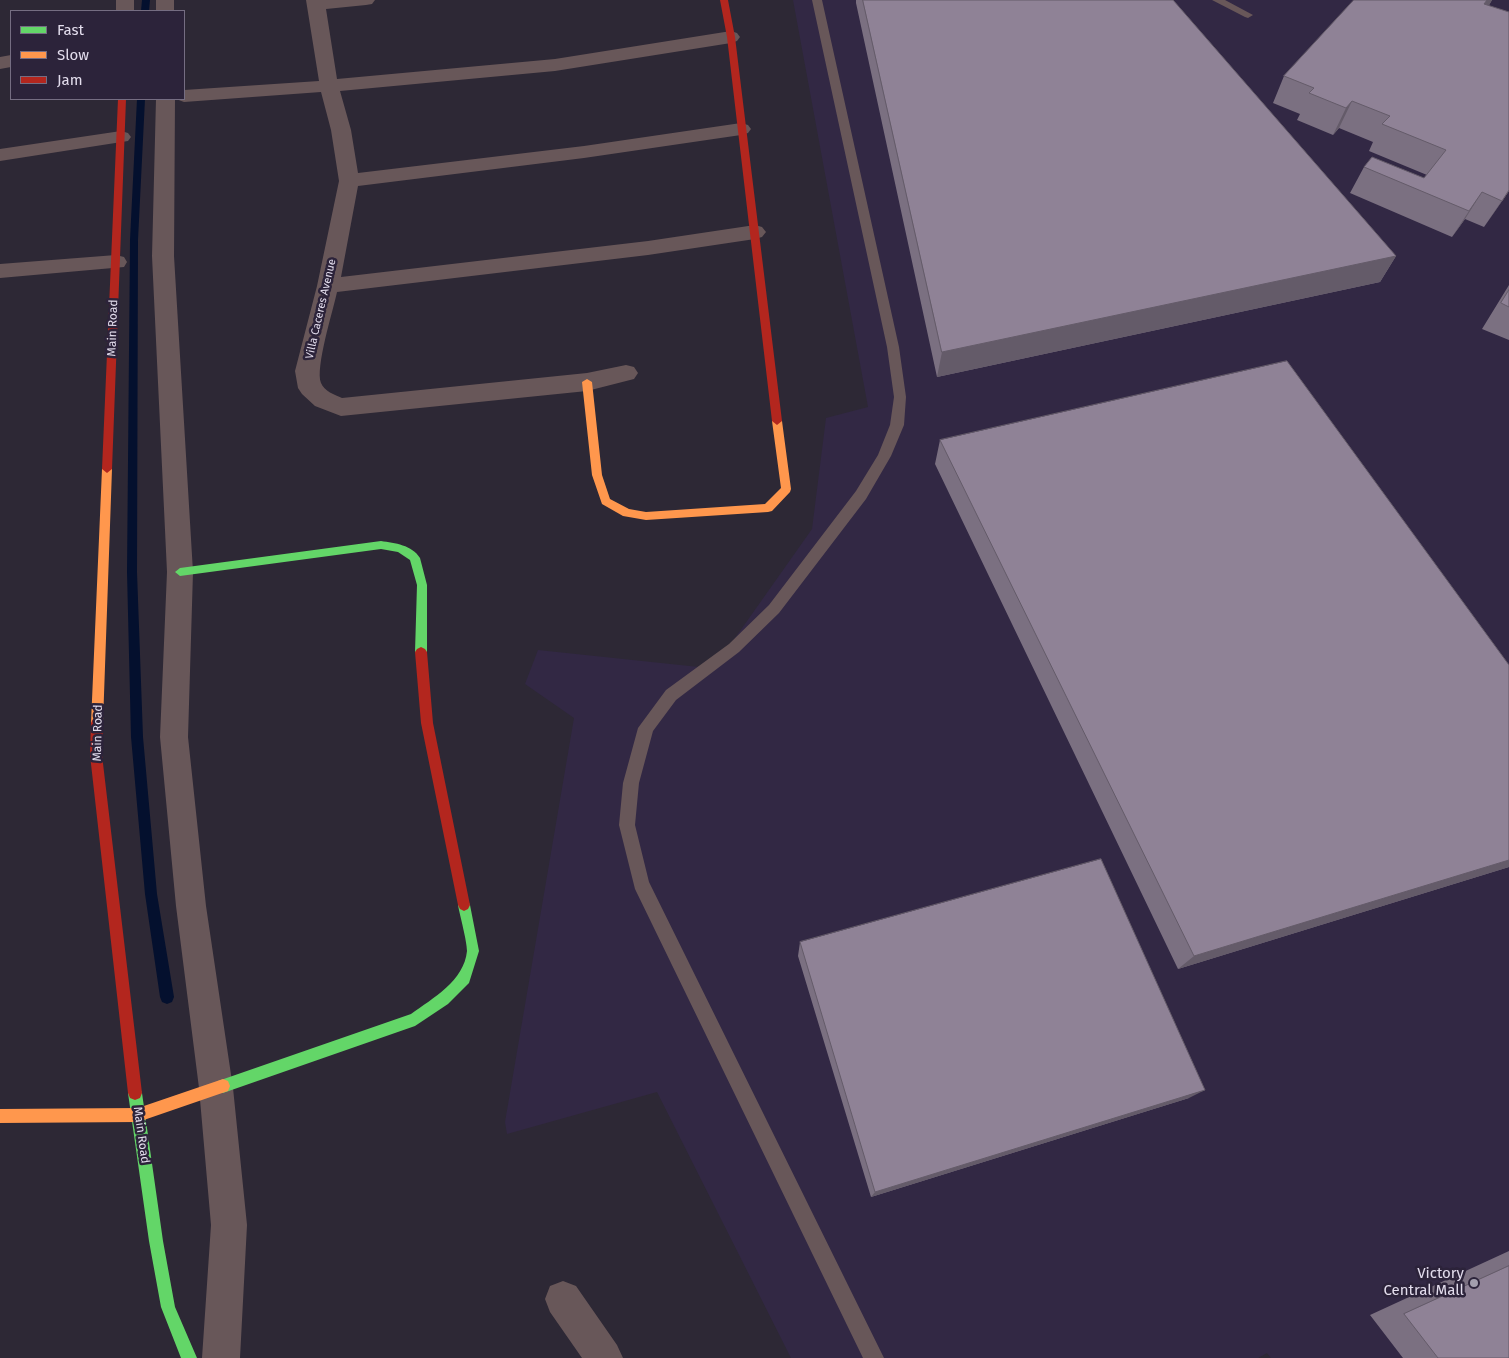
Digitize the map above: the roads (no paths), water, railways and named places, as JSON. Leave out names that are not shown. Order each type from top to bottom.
[{"type":"street","points":[[315,2],[366,0]]},
{"type":"street","points":[[587,382],[597,475],[606,501],[627,513],[646,516],[768,508],[786,489],[731,37],[724,0]]},
{"type":"street","name":"Villa Caceres Avenue","points":[[315,2],[329,86],[341,130],[349,181],[328,286],[307,371],[310,388],[323,400],[341,407],[587,382],[626,373]]},
{"type":"street","points":[[185,96],[329,86],[555,65],[731,37]]},
{"type":"street","name":"Main Road","points":[[122,100],[96,755],[138,1115],[156,1241],[168,1307],[189,1358]]},
{"type":"street","points":[[165,100],[163,256],[180,572],[174,736],[191,906],[216,1088],[229,1225],[221,1358]]},
{"type":"street","points":[[349,181],[584,152],[741,129]]},
{"type":"street","points":[[0,155],[121,137]]},
{"type":"street","points":[[328,286],[648,248],[755,232]]},
{"type":"street","points":[[0,271],[116,262]]},
{"type":"street","points":[[0,1116],[138,1115],[415,1019],[443,999],[464,978],[473,951],[427,723],[421,659],[422,585],[415,558],[400,548],[381,545],[180,572]]},
{"type":"street","points":[[563,1299],[604,1358]]},
{"type":"lane","points":[[817,0],[893,347],[900,397],[897,425],[884,456],[861,495],[774,609],[734,648],[671,695],[646,728],[630,783],[627,825],[640,883],[874,1358]]},
{"type":"lane","points":[[1217,0],[1248,15]]},
{"type":"waterway","points":[[145,10],[146,0]]},
{"type":"waterway","points":[[141,100],[134,240],[132,572],[137,737],[151,894],[167,997]]},
{"type":"place","name":"Victory Central Mall","points":[[1474,1283]]}]
